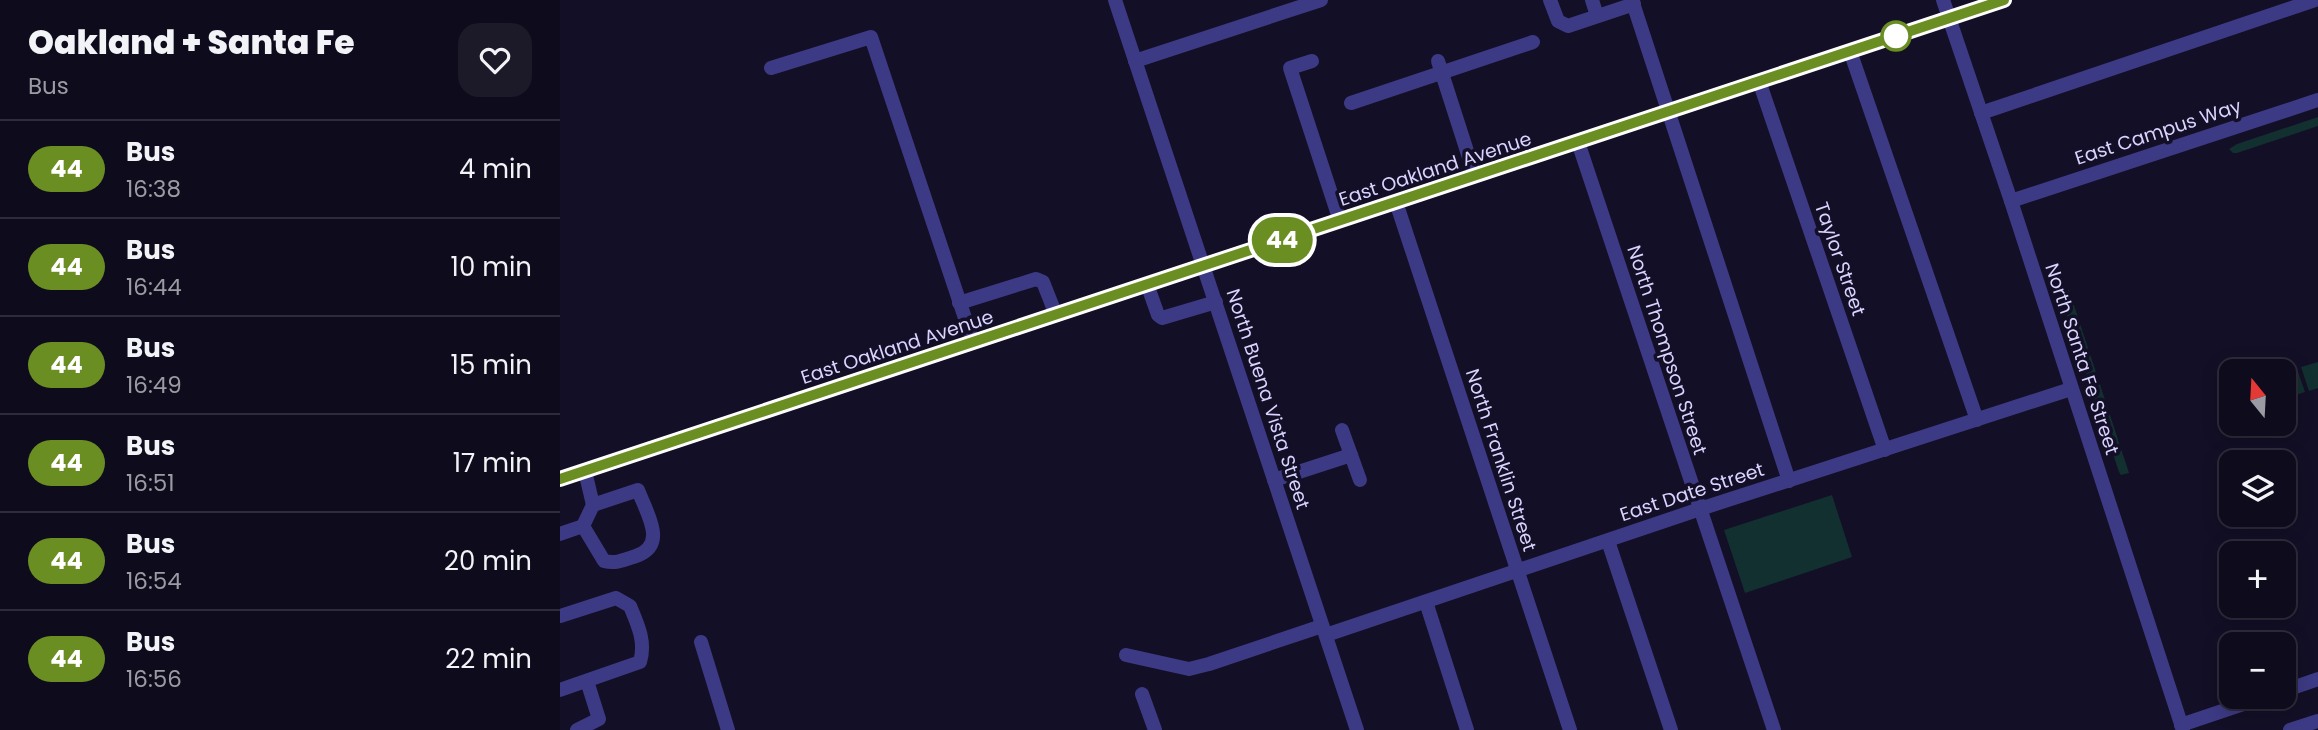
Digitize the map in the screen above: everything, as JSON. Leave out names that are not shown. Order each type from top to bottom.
[{"type":"street","name":"North Buena Vista Street","points":[[1115,0],[1357,730]]},
{"type":"street","points":[[1135,61],[1321,0]]},
{"type":"street","points":[[1550,0],[1558,21],[1568,26],[1633,2],[1789,481]]},
{"type":"street","points":[[1592,0],[1597,16]]},
{"type":"street","name":"North Santa Fe Street","points":[[1943,0],[2182,728]]},
{"type":"street","name":"East Oakland Avenue","points":[[560,479],[2004,0]]},
{"type":"street","points":[[1981,113],[2315,0]]},
{"type":"street","points":[[771,68],[871,37],[973,342]]},
{"type":"street","points":[[1351,103],[1440,66],[1533,42]]},
{"type":"street","points":[[1850,51],[1977,420]]},
{"type":"street","points":[[1312,61],[1290,68],[1340,221]]},
{"type":"street","points":[[1440,66],[1475,176]]},
{"type":"street","name":"Taylor Street","points":[[1759,81],[1885,450]]},
{"type":"street","name":"East Campus Way","points":[[2011,201],[2318,100]]},
{"type":"street","name":"North Thompson Street","points":[[1578,142],[1774,730]]},
{"type":"street","name":"North Franklin Street","points":[[1396,202],[1570,730]]},
{"type":"street","points":[[959,303],[1036,279],[1043,282],[1056,315]]},
{"type":"street","points":[[1147,285],[1161,318],[1216,302]]},
{"type":"street","name":"East Date Street","points":[[1126,655],[1188,669],[1209,664],[1426,602],[1700,509],[2071,389]]},
{"type":"street","points":[[1342,429],[1360,480]]},
{"type":"street","points":[[1275,480],[1351,456]]},
{"type":"street","points":[[560,534],[583,526],[593,505],[585,471]]},
{"type":"street","points":[[583,526],[604,561],[613,563],[646,552],[653,545],[653,535],[638,491],[593,505]]},
{"type":"street","points":[[1608,541],[1671,730]]},
{"type":"street","points":[[560,617],[616,598],[630,606],[644,649],[640,662],[560,690]]},
{"type":"street","points":[[1426,602],[1467,730]]},
{"type":"street","points":[[701,642],[728,730]]},
{"type":"street","points":[[2296,687],[2318,679]]},
{"type":"street","points":[[577,730],[599,719],[587,681]]},
{"type":"street","points":[[1142,694],[1155,730]]},
{"type":"street","points":[[2182,728],[2232,709]]},
{"type":"street","points":[[2290,730],[2318,720]]},
{"type":"green space","points":[[2318,117],[2318,126],[2237,153],[2229,149],[2237,144]]},
{"type":"green space","points":[[2069,290],[2129,473],[2121,475],[2119,472],[2060,295]]},
{"type":"green space","points":[[2318,362],[2318,388],[2309,391],[2301,367]]},
{"type":"green space","points":[[2296,369],[2305,392],[2296,395]]},
{"type":"green space","points":[[1832,495],[1852,557],[1745,593],[1724,530]]},
{"type":"bus line","name":"44","points":[[560,479],[2004,0]]}]
